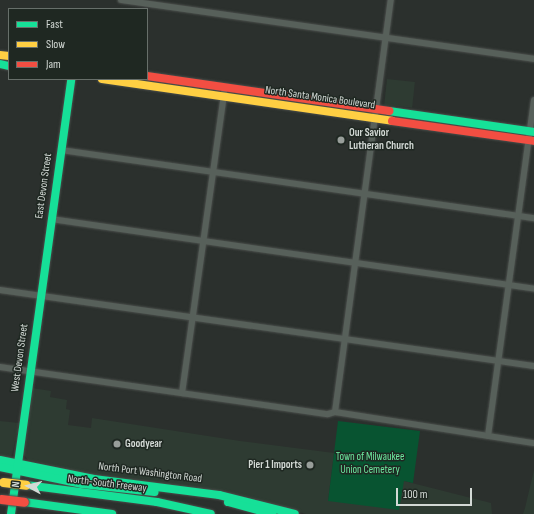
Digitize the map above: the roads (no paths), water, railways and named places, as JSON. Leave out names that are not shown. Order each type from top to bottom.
[{"type":"main road","name":"North Santa Monica Boulevard","points":[[148,76],[225,86],[376,114]]},
{"type":"main road","name":"East Devon Street","points":[[41,296],[71,80]]},
{"type":"main road","name":"North Santa Monica Boulevard","points":[[109,80],[223,97],[376,114],[532,136]]},
{"type":"main road","name":"West Devon Street","points":[[11,514],[41,296]]},
{"type":"main road","name":"North Port Washington Road","points":[[0,460],[18,467],[82,484],[207,498],[272,514]]},
{"type":"main road","name":"North Port Washington Road","points":[[0,467],[18,467],[94,479],[219,494],[295,514]]},
{"type":"main road","name":"North-South Freeway","points":[[1,482],[157,502],[211,514]]},
{"type":"main road","points":[[0,499],[112,514]]},
{"type":"street","points":[[121,0],[534,59]]},
{"type":"street","points":[[334,412],[391,0]]},
{"type":"street","points":[[182,393],[225,86]]},
{"type":"street","points":[[488,436],[517,216],[532,136],[534,100]]},
{"type":"street","points":[[60,150],[364,195],[534,218]]},
{"type":"street","points":[[51,219],[534,289]]},
{"type":"street","points":[[0,290],[534,366]]},
{"type":"street","points":[[0,367],[328,414],[334,412],[534,443]]},
{"type":"place","name":"Our Savior Lutheran Church","points":[[341,140]]},
{"type":"place","name":"Goodyear","points":[[117,444]]},
{"type":"place","name":"Pier 1 Imports","points":[[310,465]]},
{"type":"park label","name":"Town of Milwaukee Union Cemetery","points":[[370,464]]}]
